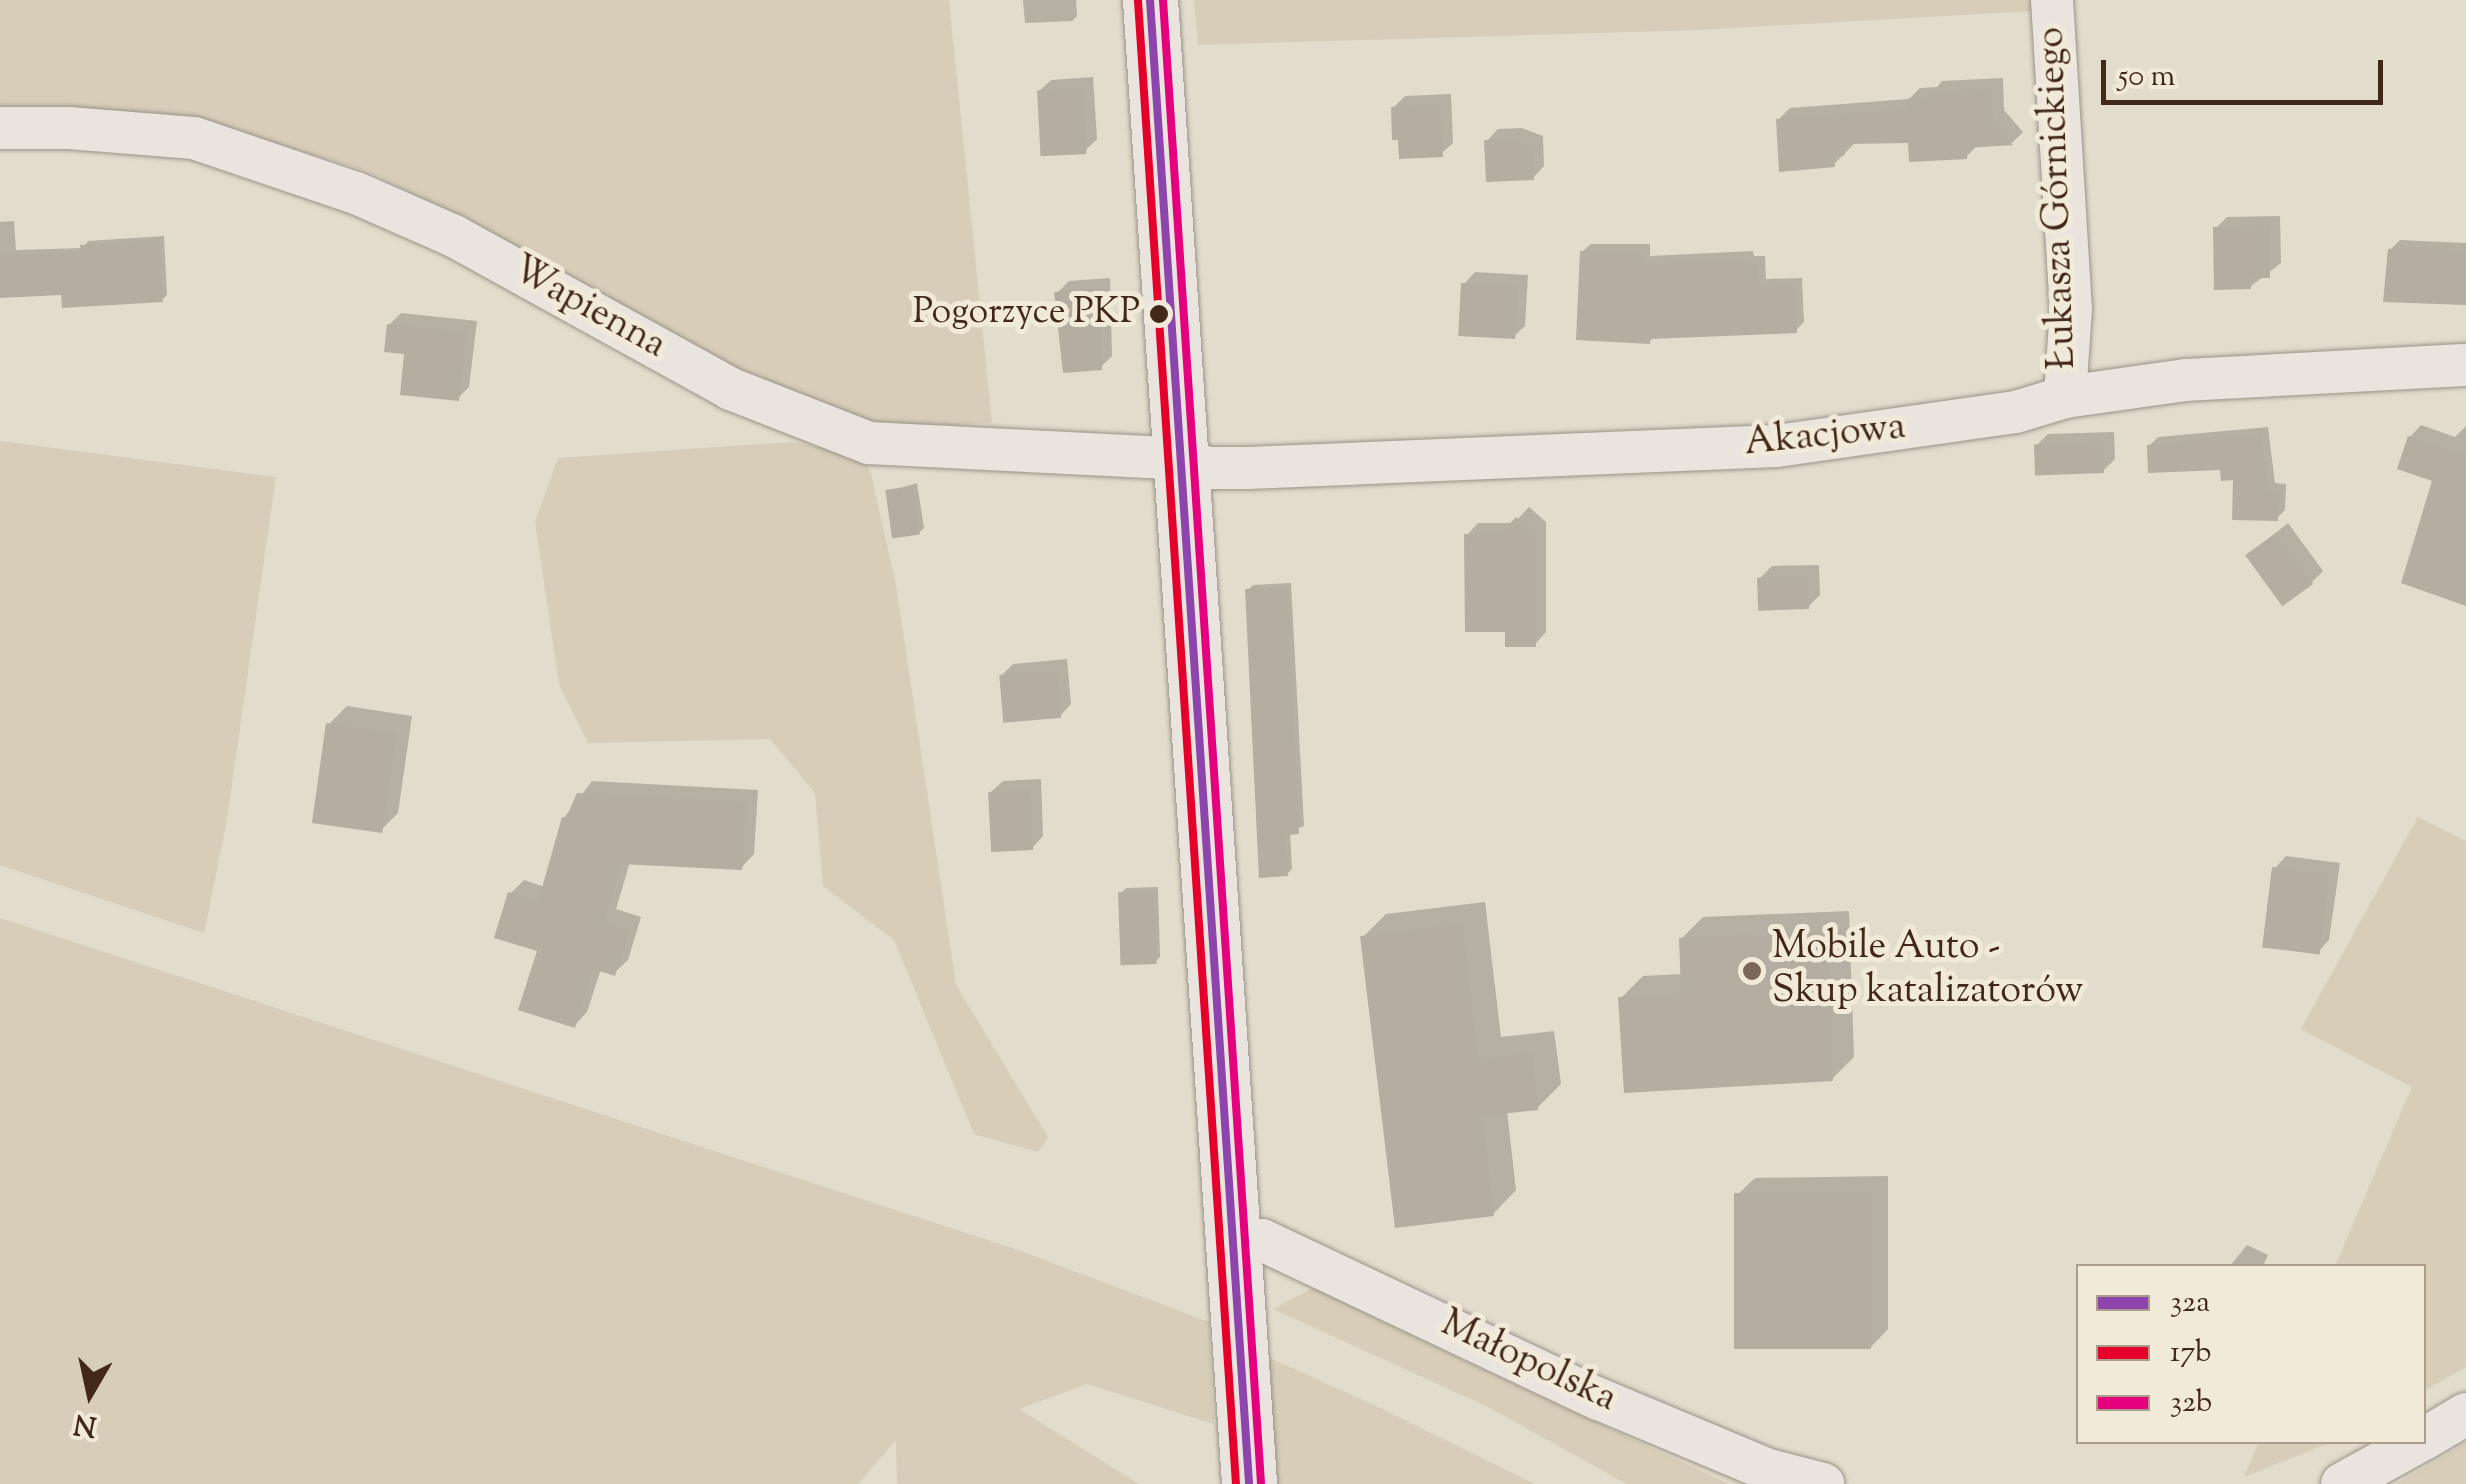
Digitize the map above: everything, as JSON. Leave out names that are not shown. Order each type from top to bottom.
[{"type":"street","points":[[1150,0],[1249,1484]]},
{"type":"street","name":"Łukasza Górnickiego","points":[[2052,0],[2070,308],[2064,397]]},
{"type":"street","name":"Wapienna","points":[[0,128],[69,128],[194,138],[356,193],[454,236],[732,389],[869,443],[1182,458]]},
{"type":"street","name":"Akacjowa","points":[[1182,458],[1208,468],[1248,468],[1777,446],[2016,412],[2064,397],[2186,380],[2466,366]]},
{"type":"street","name":"Małopolska","points":[[1235,1242],[1262,1240],[1599,1399],[1769,1470],[1824,1484]]},
{"type":"street","points":[[2426,1437],[2466,1414]]},
{"type":"street","points":[[2342,1484],[2414,1444]]},
{"type":"shaded area","points":[[0,0],[949,0],[992,423],[869,429],[755,388],[452,213],[367,171],[195,119],[0,110]]},
{"type":"shaded area","points":[[1194,0],[2033,0],[2034,11],[1698,30],[1198,45]]},
{"type":"shaded area","points":[[0,441],[276,477],[226,825],[204,933],[0,865]]},
{"type":"shaded area","points":[[791,442],[863,455],[871,474],[896,585],[956,985],[1048,1137],[1038,1152],[974,1134],[894,940],[823,886],[815,793],[770,739],[588,743],[559,684],[535,522],[558,458]]},
{"type":"shaded area","points":[[2418,817],[2466,841],[2466,1367],[2426,1390],[2426,1264],[2336,1264],[2412,1087],[2301,1029]]},
{"type":"shaded area","points":[[0,918],[1018,1250],[1209,1322],[1214,1424],[1087,1384],[1019,1409],[1139,1484],[897,1484],[896,1440],[858,1484],[0,1484]]},
{"type":"shaded area","points":[[1315,1287],[1729,1484],[1627,1484],[1488,1407],[1273,1309]]},
{"type":"shaded area","points":[[1261,1354],[1376,1406],[1535,1484],[1270,1484]]},
{"type":"shaded area","points":[[2258,1444],[2327,1444],[2244,1477]]},
{"type":"shaded area","points":[[2464,1444],[2466,1484],[2396,1484]]},
{"type":"building","points":[[1083,88],[1086,154],[1041,156],[1037,90]]},
{"type":"building","points":[[1992,89],[1993,122],[2013,145],[1967,148],[1967,159],[1909,162],[1908,143],[1846,144],[1844,156],[1834,157],[1835,167],[1779,172],[1776,119],[1907,109],[1906,99],[1928,97],[1928,92]]},
{"type":"building","points":[[1440,104],[1443,157],[1399,159],[1398,140],[1392,140],[1391,107]]},
{"type":"building","points":[[1509,139],[1533,147],[1534,180],[1486,182],[1484,140]]},
{"type":"building","points":[[2270,226],[2270,278],[2251,278],[2251,289],[2214,290],[2213,227]]},
{"type":"building","points":[[159,240],[163,302],[62,308],[61,295],[0,298],[0,255],[81,252],[80,245]]},
{"type":"building","points":[[2388,249],[2466,252],[2466,305],[2383,302]]},
{"type":"building","points":[[1580,251],[1643,252],[1643,263],[1746,259],[1746,263],[1758,263],[1759,287],[1795,285],[1797,333],[1650,339],[1650,344],[1576,340]]},
{"type":"building","points":[[1461,283],[1518,286],[1515,339],[1458,336]]},
{"type":"building","points":[[1100,289],[1102,370],[1063,373],[1054,292]]},
{"type":"building","points":[[387,324],[466,332],[459,401],[400,395],[404,354],[384,352]]},
{"type":"building","points":[[2261,434],[2268,491],[2279,491],[2278,521],[2232,520],[2233,480],[2221,481],[2220,470],[2148,473],[2147,445]]},
{"type":"building","points":[[2408,436],[2466,455],[2466,606],[2401,583],[2432,481],[2397,469]]},
{"type":"building","points":[[2103,442],[2104,473],[2035,475],[2034,444]]},
{"type":"building","points":[[913,486],[920,535],[892,538],[885,490]]},
{"type":"building","points":[[1516,517],[1535,534],[1536,647],[1505,647],[1505,632],[1465,632],[1464,534],[1501,533]]},
{"type":"building","points":[[2276,533],[2313,584],[2282,606],[2245,555]]},
{"type":"building","points":[[1808,576],[1809,609],[1758,611],[1757,578]]},
{"type":"building","points":[[1287,588],[1299,834],[1285,835],[1288,876],[1259,878],[1245,589]]},
{"type":"building","points":[[1057,670],[1061,718],[1003,723],[999,675]]},
{"type":"building","points":[[326,723],[396,733],[382,833],[312,823]]},
{"type":"building","points":[[1030,790],[1033,850],[991,852],[988,792]]},
{"type":"building","points":[[577,793],[746,802],[742,870],[621,864],[604,923],[629,931],[615,976],[593,969],[575,1028],[518,1010],[537,951],[494,938],[508,892],[538,902],[562,817],[566,818]]},
{"type":"building","points":[[2272,867],[2330,874],[2320,954],[2262,947]]},
{"type":"building","points":[[1154,891],[1157,964],[1121,965],[1118,892]]},
{"type":"building","points":[[1462,924],[1478,1059],[1532,1053],[1538,1110],[1482,1116],[1494,1216],[1395,1228],[1360,936]]},
{"type":"building","points":[[1828,931],[1833,1081],[1624,1093],[1618,997],[1681,994],[1679,938]]},
{"type":"building","points":[[1734,1193],[1871,1193],[1871,1349],[1734,1349]]},
{"type":"transit line","name":"32a","points":[[1150,0],[1249,1484]]},
{"type":"transit line","name":"32b","points":[[1163,0],[1261,1483]]},
{"type":"transit line","name":"17b","points":[[1138,1],[1236,1484]]},
{"type":"place","name":"Pogorzyce PKP","points":[[1159,314]]},
{"type":"place","name":"Mobile Auto - Skup katalizatorów","points":[[1752,971]]}]
